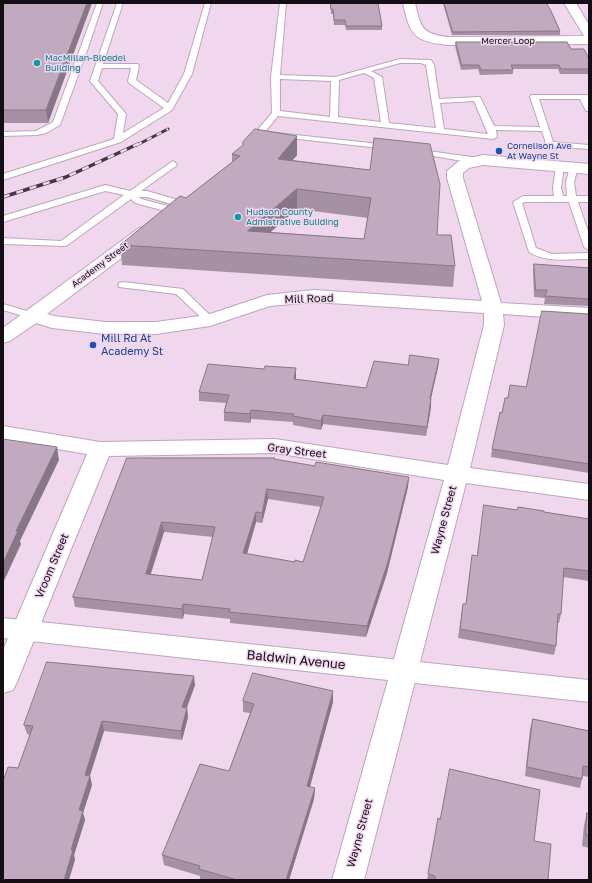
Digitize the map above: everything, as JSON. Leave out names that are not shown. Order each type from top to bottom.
[{"type":"street","name":"Mercer Loop","points":[[409,3],[415,28],[427,37],[448,41],[589,40]]},
{"type":"street","points":[[570,3],[589,35]]},
{"type":"street","points":[[472,163],[499,160],[589,169]]},
{"type":"street","name":"Wayne Street","points":[[348,880],[494,325],[493,306],[455,178],[455,171],[472,163]]},
{"type":"street","name":"Academy Street","points":[[3,337],[183,203]]},
{"type":"street","name":"Mill Road","points":[[33,316],[52,322],[105,328],[156,328],[210,320],[267,301],[314,296],[493,306],[589,314]]},
{"type":"street","name":"Gray Street","points":[[3,433],[100,449],[275,446],[456,474],[589,492]]},
{"type":"street","name":"Vroom Street","points":[[3,682],[14,629],[93,469],[100,449]]},
{"type":"street","name":"Baldwin Avenue","points":[[14,629],[589,691]]},
{"type":"lane","points":[[3,134],[38,134],[48,130],[57,123],[100,3]]},
{"type":"lane","points":[[118,140],[122,114],[94,81],[120,3]]},
{"type":"lane","points":[[3,177],[118,140],[169,108],[188,74],[208,3]]},
{"type":"lane","points":[[245,151],[266,134],[276,112],[275,77],[282,3]]},
{"type":"lane","points":[[275,77],[335,78],[400,61],[413,60],[428,62],[430,65],[440,131]]},
{"type":"lane","points":[[99,66],[135,66],[132,81],[169,108]]},
{"type":"lane","points":[[365,70],[378,77],[385,125]]},
{"type":"lane","points":[[334,119],[335,78]]},
{"type":"lane","points":[[589,109],[586,97],[534,97],[550,144],[589,147]]},
{"type":"lane","points":[[276,112],[493,137],[491,128],[477,99],[436,101]]},
{"type":"lane","points":[[491,128],[545,129]]},
{"type":"lane","points":[[266,134],[403,149],[472,163]]},
{"type":"lane","points":[[3,241],[63,244],[173,164]]},
{"type":"lane","points":[[559,198],[557,188],[567,167]]},
{"type":"lane","points":[[567,167],[572,198],[589,247]]},
{"type":"lane","points":[[3,220],[105,188],[132,194],[138,201],[183,203]]},
{"type":"lane","points":[[589,199],[559,198],[523,200],[517,202],[532,250],[537,254],[557,257],[589,256]]},
{"type":"lane","points":[[123,285],[179,291],[210,320]]},
{"type":"lane","points":[[3,307],[33,316]]},
{"type":"building","name":"MacMillan-Bloedel Building","points":[[3,3],[87,3],[46,110],[3,110]]},
{"type":"building","points":[[331,3],[378,3],[382,26],[346,26],[345,20],[334,20]]},
{"type":"building","points":[[444,3],[546,3],[560,31],[453,32]]},
{"type":"building","points":[[456,42],[567,42],[571,49],[584,49],[589,59],[589,69],[561,69],[559,65],[511,65],[513,70],[481,70],[479,65],[462,65]]},
{"type":"building","name":"Hudson County Admistrative Buliding","points":[[255,129],[297,136],[278,159],[370,170],[374,138],[430,144],[440,184],[437,235],[451,235],[455,266],[120,245],[180,196],[186,198],[240,156],[232,154],[243,145],[243,142]],"holes":[[[297,189],[371,198],[364,239],[248,231]]]},
{"type":"building","points":[[534,264],[589,268],[589,299],[545,296],[547,290],[536,290]]},
{"type":"building","points":[[542,311],[589,314],[589,464],[492,449],[500,412],[502,413],[505,398],[508,398],[510,385],[526,387]]},
{"type":"building","points":[[410,355],[439,359],[430,398],[427,427],[323,415],[321,421],[293,416],[294,414],[251,410],[250,414],[224,412],[229,395],[199,392],[208,364],[264,369],[265,366],[296,368],[294,379],[366,388],[374,361],[408,365]]},
{"type":"building","points":[[3,439],[57,447],[16,531],[18,531],[3,563]]},
{"type":"building","points":[[127,458],[275,458],[274,459],[315,466],[316,462],[409,477],[388,562],[367,626],[229,612],[230,609],[183,604],[182,609],[73,597]],"holes":[[[267,489],[324,497],[303,562],[243,553],[256,512],[262,513]],[[162,522],[215,527],[202,580],[146,574]]]},
{"type":"building","points":[[484,505],[517,510],[518,507],[589,519],[589,571],[564,568],[561,614],[558,614],[556,646],[460,629],[463,604],[466,604],[472,555],[477,556]]},
{"type":"building","points":[[47,662],[194,676],[182,707],[187,708],[181,731],[102,721],[85,775],[90,776],[79,810],[83,811],[71,850],[73,850],[64,880],[3,880],[3,781],[8,767],[18,768],[33,726],[24,725]]},
{"type":"building","points":[[253,673],[333,691],[307,786],[315,788],[286,880],[237,880],[199,869],[200,866],[162,855],[200,764],[229,771],[254,704],[243,701]]},
{"type":"building","points":[[533,719],[589,731],[589,767],[583,766],[582,779],[527,767]]},
{"type":"building","points":[[450,769],[540,790],[534,841],[551,844],[548,880],[435,880],[435,876],[428,874],[438,818],[440,819]]},
{"type":"building","points":[[587,813],[589,814],[589,835],[586,835]]},
{"type":"railway","points":[[137,145],[168,129]]},
{"type":"railway","points":[[3,197],[66,177],[138,144]]},
{"type":"place","name":"MacMillan-Bloedel Building","points":[[37,63]]},
{"type":"place","name":"Cornelison Ave At Wayne St","points":[[499,151]]},
{"type":"place","name":"Hudson County Admistrative Buliding","points":[[238,217]]},
{"type":"place","name":"Mill Rd At Academy St","points":[[93,345]]}]
